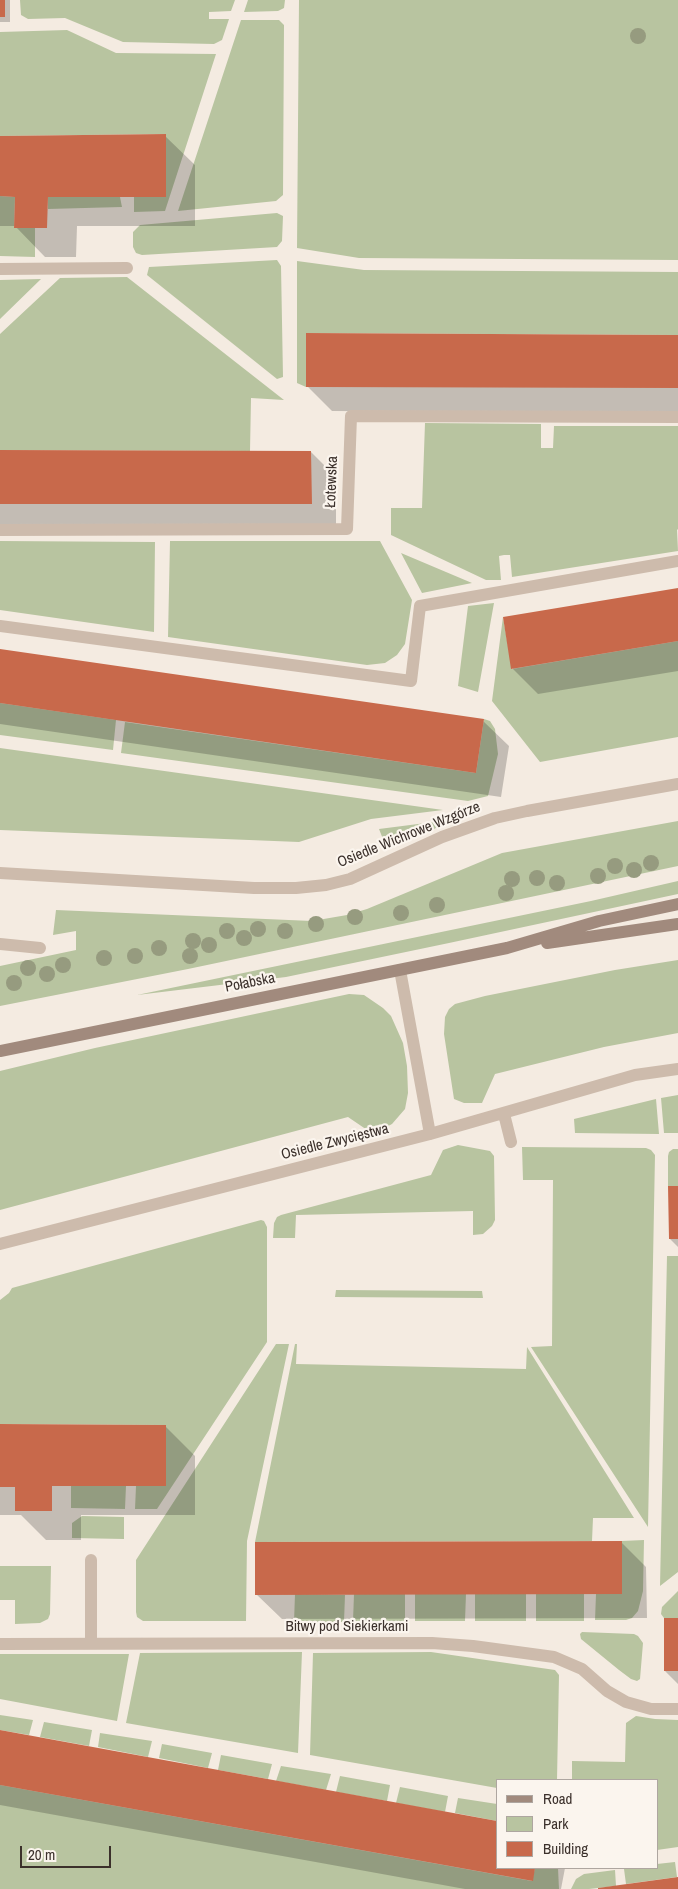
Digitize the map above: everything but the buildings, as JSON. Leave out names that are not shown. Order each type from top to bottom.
[{"type":"street","points":[[0,269],[127,268]]},
{"type":"street","name":"Łotewska","points":[[0,530],[347,529],[351,416],[678,417]]},
{"type":"street","points":[[0,626],[411,681],[420,606],[678,562]]},
{"type":"street","name":"Osiedle Wichrowe Wzgórze","points":[[0,873],[254,888],[296,888],[326,885],[350,879],[442,837],[495,818],[678,784]]},
{"type":"street","name":"Połabska","points":[[0,1051],[507,948],[599,922],[678,904]]},
{"type":"street","name":"Połabska","points":[[507,948],[678,924]]},
{"type":"street","points":[[0,944],[40,948]]},
{"type":"street","points":[[400,970],[430,1134]]},
{"type":"street","name":"Osiedle Zwycięstwa","points":[[0,1244],[430,1134],[635,1075],[678,1068]]},
{"type":"street","points":[[504,1114],[510,1142]]},
{"type":"street","points":[[91,1560],[91,1644]]},
{"type":"street","name":"Bitwy pod Siekierkami","points":[[0,1644],[432,1643],[473,1646],[554,1657],[582,1669],[607,1691],[626,1702],[651,1709],[678,1709]]},
{"type":"green space","points":[[20,0],[235,0],[231,11],[209,12],[209,19],[229,19],[222,40],[214,44],[123,42],[65,18],[28,19],[21,15]]},
{"type":"green space","points":[[248,0],[285,0],[284,8],[278,11],[244,12]]},
{"type":"green space","points":[[299,0],[678,0],[678,260],[359,258],[297,248]]},
{"type":"green space","points":[[241,20],[279,20],[284,25],[283,195],[276,201],[178,211]]},
{"type":"green space","points":[[67,30],[116,53],[216,54],[165,211],[134,212],[134,197],[166,196],[166,134],[0,136],[0,32]]},
{"type":"green space","points":[[0,196],[15,197],[14,228],[35,228],[35,257],[0,256]]},
{"type":"green space","points":[[48,197],[120,197],[122,207],[48,209]]},
{"type":"green space","points":[[277,213],[283,216],[282,241],[277,247],[142,255],[136,253],[133,247],[133,232],[140,225]]},
{"type":"green space","points":[[277,260],[281,266],[283,377],[277,379],[147,275],[149,267]]},
{"type":"green space","points":[[297,261],[364,270],[678,272],[678,335],[306,333],[306,387],[297,383]]},
{"type":"green space","points":[[127,277],[284,400],[251,398],[250,451],[0,450],[0,334],[60,278]]},
{"type":"green space","points":[[41,279],[0,319],[0,280]]},
{"type":"green space","points":[[425,423],[541,424],[541,448],[553,448],[554,426],[678,426],[678,551],[512,577],[510,555],[504,555],[499,556],[501,580],[486,580],[391,535],[391,508],[422,508]]},
{"type":"green space","points":[[0,541],[155,542],[154,632],[0,610]]},
{"type":"green space","points":[[170,541],[380,541],[412,600],[405,644],[397,655],[385,663],[367,665],[168,637]]},
{"type":"green space","points":[[401,553],[472,583],[422,593]]},
{"type":"green space","points":[[494,603],[478,692],[458,686],[468,606]]},
{"type":"green space","points":[[503,617],[512,669],[678,641],[678,737],[540,762],[492,701]]},
{"type":"green space","points":[[0,703],[116,720],[113,750],[0,735]]},
{"type":"green space","points":[[484,719],[490,721],[495,729],[498,754],[488,796],[468,801],[121,753],[125,722],[476,773]]},
{"type":"green space","points":[[0,748],[443,810],[371,819],[299,842],[0,830]]},
{"type":"green space","points":[[457,819],[387,849],[379,829]]},
{"type":"green space","points":[[678,821],[678,866],[188,969],[0,1006],[0,966],[76,950],[76,931],[53,935],[56,910],[312,921],[347,915],[367,909],[502,853]]},
{"type":"green space","points":[[678,881],[678,894],[449,943],[286,977],[137,995],[591,901]]},
{"type":"green space","points":[[678,960],[678,1033],[604,1047],[495,1074],[482,1103],[464,1103],[454,1099],[444,1034],[445,1017],[449,1009],[455,1004],[485,996],[615,970]]},
{"type":"green space","points":[[349,994],[364,995],[383,1008],[391,1016],[403,1043],[407,1066],[408,1093],[405,1109],[392,1124],[373,1134],[348,1117],[0,1210],[0,1071],[95,1048]]},
{"type":"green space","points":[[678,1095],[678,1133],[664,1133],[661,1098]]},
{"type":"green space","points":[[656,1099],[659,1134],[575,1133],[574,1119]]},
{"type":"green space","points":[[458,1145],[490,1151],[494,1156],[495,1220],[492,1226],[483,1234],[473,1235],[473,1211],[296,1215],[295,1238],[273,1238],[274,1223],[277,1217],[431,1175],[443,1150]]},
{"type":"green space","points":[[522,1147],[646,1148],[655,1155],[648,1527],[531,1347],[552,1346],[553,1180],[523,1180]]},
{"type":"green space","points":[[673,1149],[678,1149],[678,1186],[668,1186],[668,1156],[669,1152]]},
{"type":"green space","points":[[261,1220],[264,1221],[267,1227],[267,1342],[157,1509],[135,1509],[136,1486],[166,1486],[166,1425],[0,1424],[0,1300],[12,1288]]},
{"type":"green space","points":[[667,1256],[678,1256],[678,1572],[660,1586]]},
{"type":"green space","points":[[336,1290],[482,1291],[483,1298],[335,1297]]},
{"type":"green space","points":[[276,1344],[289,1344],[247,1541],[246,1621],[143,1621],[137,1617],[136,1612],[136,1560]]},
{"type":"green space","points":[[295,1344],[297,1344],[296,1364],[526,1369],[527,1347],[634,1518],[593,1518],[592,1541],[255,1542]]},
{"type":"green space","points":[[71,1486],[126,1486],[125,1509],[71,1508]]},
{"type":"green space","points":[[82,1516],[124,1517],[124,1539],[72,1538],[72,1523]]},
{"type":"green space","points":[[644,1540],[643,1591],[638,1611],[632,1618],[626,1620],[595,1620],[596,1594],[622,1593],[622,1541]]},
{"type":"green space","points":[[0,1566],[51,1566],[50,1614],[48,1619],[40,1623],[15,1624],[15,1600],[0,1600]]},
{"type":"green space","points":[[678,1591],[678,1618],[664,1618],[661,1614],[662,1607]]},
{"type":"green space","points":[[295,1594],[345,1595],[344,1622],[294,1622]]},
{"type":"green space","points":[[354,1594],[405,1594],[405,1622],[353,1621]]},
{"type":"green space","points":[[415,1594],[466,1594],[465,1621],[415,1621]]},
{"type":"green space","points":[[475,1594],[526,1594],[526,1621],[475,1621]]},
{"type":"green space","points":[[536,1594],[584,1594],[584,1621],[536,1621]]},
{"type":"green space","points":[[582,1632],[634,1634],[638,1636],[643,1643],[640,1679],[637,1681],[631,1679],[619,1670],[581,1639],[580,1634]]},
{"type":"green space","points":[[302,1652],[298,1753],[126,1723],[140,1653]]},
{"type":"green space","points":[[431,1652],[555,1670],[559,1675],[557,1779],[496,1779],[496,1788],[310,1755],[313,1653]]},
{"type":"green space","points":[[0,1654],[129,1654],[117,1721],[0,1699]]},
{"type":"green space","points":[[0,1715],[33,1720],[29,1735],[0,1730]]},
{"type":"green space","points":[[636,1716],[678,1720],[678,1847],[658,1850],[658,1779],[572,1779],[572,1761],[625,1762],[626,1723]]},
{"type":"green space","points":[[44,1722],[92,1730],[89,1746],[40,1737]]},
{"type":"green space","points":[[100,1733],[152,1741],[148,1757],[98,1747]]},
{"type":"green space","points":[[162,1744],[212,1753],[208,1768],[159,1758]]},
{"type":"green space","points":[[221,1755],[272,1764],[268,1779],[218,1770]]},
{"type":"green space","points":[[281,1766],[331,1774],[326,1790],[276,1781]]},
{"type":"green space","points":[[340,1776],[390,1785],[387,1801],[336,1792]]},
{"type":"green space","points":[[0,1785],[532,1881],[535,1869],[558,1869],[559,1889],[0,1889]]},
{"type":"green space","points":[[400,1787],[448,1796],[445,1812],[396,1803]]},
{"type":"green space","points":[[458,1798],[496,1804],[496,1821],[455,1813]]},
{"type":"green space","points":[[675,1862],[677,1877],[626,1884],[624,1869],[658,1869],[658,1864]]},
{"type":"green space","points":[[615,1870],[616,1886],[571,1889],[576,1879],[584,1874]]}]
